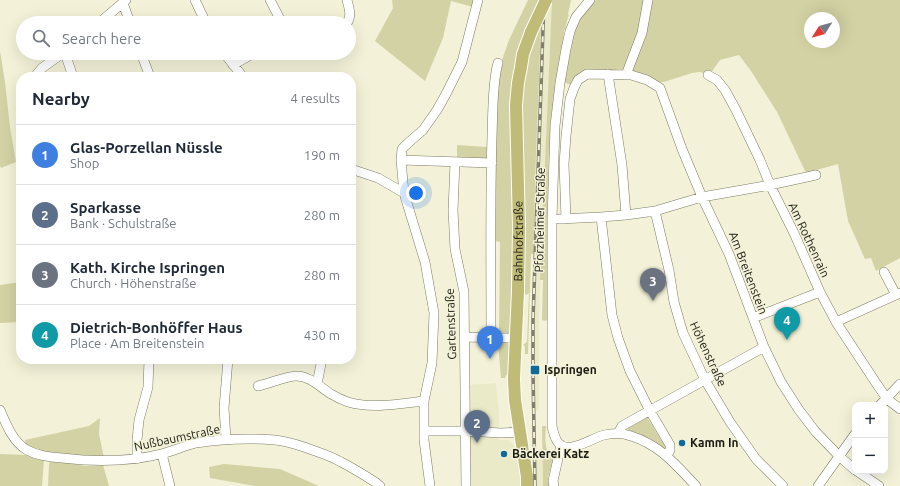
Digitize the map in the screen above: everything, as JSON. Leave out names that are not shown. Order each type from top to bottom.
[{"type":"main road","name":"Bahnhofstraße","points":[[527,486],[527,477],[514,391],[519,228],[516,105],[520,67],[531,32],[546,0]]},
{"type":"street","points":[[195,0],[203,16]]},
{"type":"street","points":[[270,0],[278,16]]},
{"type":"street","points":[[347,0],[350,16]]},
{"type":"street","points":[[430,486],[424,440],[424,401],[432,363],[434,313],[425,262],[404,193],[401,160],[402,148],[423,130],[446,94],[465,52],[478,0]]},
{"type":"street","name":"Pforzheimer Straße","points":[[561,445],[557,442],[554,436],[552,426],[552,219],[554,126],[570,30],[576,17],[590,0]]},
{"type":"street","points":[[566,219],[564,164],[570,98],[578,80],[587,74],[626,75],[642,33],[648,0]]},
{"type":"street","points":[[107,16],[124,2],[128,16]]},
{"type":"street","points":[[39,72],[54,60]]},
{"type":"street","points":[[67,60],[71,72]]},
{"type":"street","points":[[144,60],[148,72]]},
{"type":"street","points":[[230,60],[239,72]]},
{"type":"street","points":[[234,65],[242,60]]},
{"type":"street","points":[[491,337],[492,163],[494,94],[496,69],[498,64]]},
{"type":"street","points":[[608,74],[622,165],[626,215]]},
{"type":"street","name":"Am Breitenstein","points":[[626,75],[647,80],[660,88],[682,149],[729,254],[764,347],[781,382],[815,431],[839,456],[852,467]]},
{"type":"street","name":"Am Rothenrain","points":[[708,75],[717,80],[725,90],[747,132],[820,292],[836,322],[872,377],[884,402]]},
{"type":"street","points":[[401,160],[492,163]]},
{"type":"street","name":"Gartenstraße","points":[[455,162],[455,249],[464,292],[466,486]]},
{"type":"street","points":[[356,170],[378,178],[404,193]]},
{"type":"street","points":[[552,219],[601,218],[655,211],[702,196],[770,185],[816,175]]},
{"type":"street","name":"Höhenstraße","points":[[655,211],[669,270],[674,302],[683,333],[705,380],[730,422],[756,459],[783,486]]},
{"type":"street","points":[[601,218],[612,316],[618,338],[630,371],[650,411],[670,445],[670,450],[667,456]]},
{"type":"street","points":[[836,322],[898,294],[884,272]]},
{"type":"street","points":[[753,318],[820,292]]},
{"type":"street","points":[[464,337],[515,338]]},
{"type":"street","points":[[618,433],[622,426],[764,347]]},
{"type":"street","points":[[137,459],[139,420],[148,387],[149,364]]},
{"type":"street","points":[[226,439],[224,408],[228,364]]},
{"type":"street","points":[[317,384],[321,364]]},
{"type":"street","points":[[258,386],[295,376],[304,377],[333,395],[346,401],[358,404],[389,405],[424,401]]},
{"type":"street","points":[[884,402],[900,384]]},
{"type":"street","name":"Am Rothenrain","points":[[888,404],[900,409]]},
{"type":"street","name":"Nußbaumstraße","points":[[0,410],[20,444],[26,449],[40,456],[106,461],[137,459],[162,454],[195,444],[226,439],[277,440],[330,456],[380,486]]},
{"type":"street","points":[[424,431],[520,432]]},
{"type":"street","points":[[554,486],[553,480],[561,445],[565,447],[574,446],[603,435],[618,433],[630,435],[646,441],[657,448],[667,456],[696,486]]},
{"type":"street","points":[[818,486],[852,438]]},
{"type":"street","points":[[162,454],[170,486]]},
{"type":"street","name":"Am Breitenstein","points":[[862,474],[879,486]]},
{"type":"shaded area","points":[[392,0],[475,0],[473,7],[451,1],[443,38],[425,81],[375,41],[393,8]]},
{"type":"shaded area","points":[[528,0],[542,0],[535,181],[534,254],[531,254],[528,354],[525,354],[525,346],[523,345],[527,342],[529,293],[526,295],[523,290],[520,128],[523,71],[536,33],[541,25],[531,18],[524,34],[521,51],[511,332],[499,335],[500,242],[495,241],[496,98],[502,60],[509,40]]},
{"type":"shaded area","points":[[542,0],[552,0],[539,317],[539,411],[531,409],[531,355],[535,181]]},
{"type":"shaded area","points":[[552,0],[571,0],[569,15],[564,31],[550,131],[547,320],[545,321],[542,320],[543,280],[540,280]]},
{"type":"shaded area","points":[[596,0],[900,0],[900,258],[876,271],[871,258],[865,259],[848,221],[838,164],[806,173],[777,112],[739,55],[720,60],[710,74],[699,72],[692,73],[664,82],[656,82],[624,69],[586,71],[571,85],[563,82],[568,51],[573,33],[586,11]]},
{"type":"shaded area","points":[[0,51],[16,162],[1,168],[0,166]]},
{"type":"shaded area","points":[[457,145],[487,147],[485,160],[457,159]]},
{"type":"shaded area","points":[[16,283],[16,322],[0,323],[0,285]]},
{"type":"shaded area","points":[[499,342],[507,342],[510,349],[510,366],[508,374],[505,378],[501,378]]},
{"type":"shaded area","points":[[496,383],[499,414],[499,440],[509,440],[517,449],[524,486],[467,486],[468,385]]},
{"type":"shaded area","points":[[647,417],[661,440],[666,443],[666,447],[664,449],[649,438],[628,430],[627,428]]},
{"type":"shaded area","points":[[100,418],[99,434],[104,458],[89,458],[34,450],[26,445],[25,440],[89,426]]},
{"type":"shaded area","points":[[542,426],[546,426],[546,444],[553,460],[548,477],[550,486],[543,486]]},
{"type":"shaded area","points":[[533,450],[542,450],[543,486],[534,486]]},
{"type":"shaded area","points":[[0,454],[27,455],[44,460],[42,486],[0,486]]},
{"type":"shaded area","points":[[51,460],[86,466],[103,465],[109,486],[48,486],[49,464]]},
{"type":"shaded area","points":[[224,464],[280,469],[319,486],[255,486],[210,478],[209,467]]},
{"type":"railway","points":[[535,486],[533,320],[544,0]]},
{"type":"place","name":"Kath. Kirche Ispringen","points":[[653,301]]},
{"type":"place","name":"Dietrich-Bonhöffer Haus","points":[[787,340]]},
{"type":"place","name":"Glas-Porzellan Nüssle","points":[[490,359]]},
{"type":"place","name":"Ispringen","points":[[535,370]]},
{"type":"place","name":"Sparkasse","points":[[477,443]]},
{"type":"place","name":"Kamm In","points":[[682,443]]},
{"type":"place","name":"Bäckerei Katz","points":[[504,454]]}]
